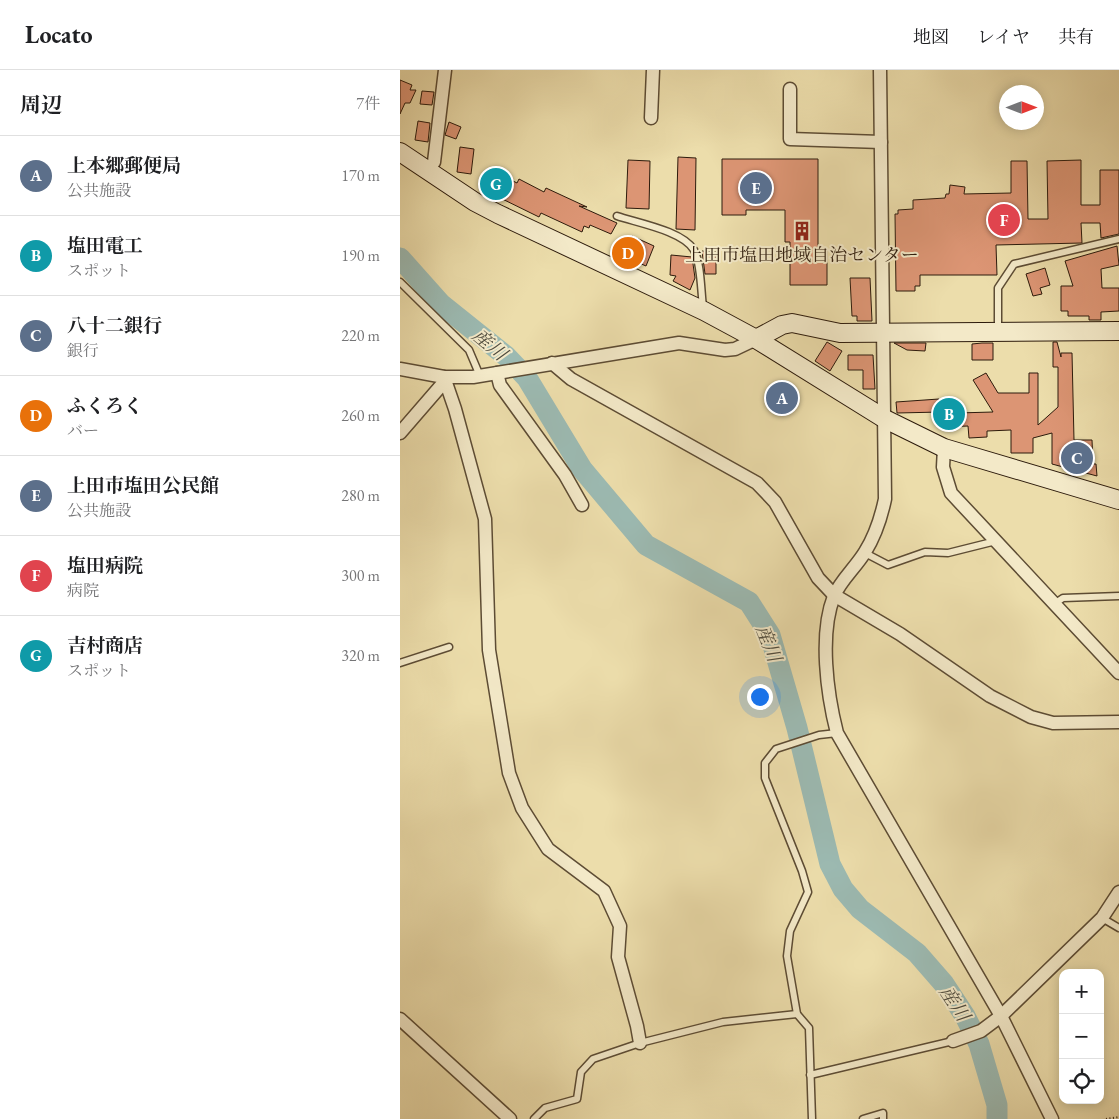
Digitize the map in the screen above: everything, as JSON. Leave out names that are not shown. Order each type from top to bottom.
[{"type":"street","points":[[428,171],[434,162],[445,70]]},
{"type":"street","points":[[651,118],[653,70]]},
{"type":"street","points":[[880,70],[885,499],[880,520],[865,553],[834,595],[827,620],[827,667],[832,711],[837,733],[1001,1016],[1052,1119]]},
{"type":"street","points":[[790,88],[790,139],[880,142]]},
{"type":"street","points":[[400,152],[498,214],[704,311],[756,339],[884,419],[944,448],[1119,500]]},
{"type":"street","points":[[400,369],[444,379],[480,376],[679,342],[725,350],[735,349],[776,327],[792,323],[840,333],[1119,331]]},
{"type":"street","points":[[548,364],[571,379],[757,484],[776,502],[818,578],[834,595],[900,634],[990,696],[1031,717],[1053,723],[1119,722]]},
{"type":"street","points":[[499,373],[500,385],[565,475],[582,505]]},
{"type":"street","points":[[400,433],[444,379]]},
{"type":"street","points":[[444,379],[455,408],[485,519],[489,650],[509,773],[522,808],[548,849],[604,891],[620,926],[618,957],[638,1026],[640,1043]]},
{"type":"street","points":[[944,448],[943,467],[951,493],[1119,673]]},
{"type":"street","points":[[953,1041],[981,1031],[1001,1016],[1102,918],[1119,892]]},
{"type":"street","points":[[400,1019],[510,1119]]},
{"type":"lane","points":[[618,216],[671,233],[687,242],[695,251],[704,311]]},
{"type":"lane","points":[[998,331],[998,288],[1014,264],[1119,239]]},
{"type":"lane","points":[[400,282],[469,350],[480,376]]},
{"type":"lane","points":[[865,553],[888,565],[925,552],[948,553],[996,541]]},
{"type":"lane","points":[[1054,604],[1063,598],[1119,596]]},
{"type":"lane","points":[[400,663],[449,648]]},
{"type":"lane","points":[[812,1119],[808,1028],[797,1014],[787,956],[790,931],[808,892],[802,871],[765,778],[765,763],[776,748],[819,735],[837,733]]},
{"type":"lane","points":[[1102,918],[1119,928]]},
{"type":"lane","points":[[534,1119],[545,1108],[577,1099],[581,1072],[593,1059],[640,1043],[722,1022],[797,1014]]},
{"type":"lane","points":[[810,1074],[953,1041]]},
{"type":"lane","points":[[863,1119],[883,1113],[883,1119]]},
{"type":"path","points":[[1106,1119],[1119,1117]]},
{"type":"building","points":[[400,80],[412,85],[410,90],[416,90],[410,103],[405,103],[400,114]]},
{"type":"building","points":[[422,91],[434,92],[432,105],[420,104]]},
{"type":"building","points":[[418,121],[430,123],[428,142],[415,140]]},
{"type":"building","points":[[449,122],[461,127],[456,139],[445,135]]},
{"type":"building","points":[[460,147],[474,149],[471,174],[457,172]]},
{"type":"building","points":[[678,157],[696,158],[695,230],[676,229]]},
{"type":"building","name":"上田市塩田地域自治センター","points":[[722,159],[818,159],[818,249],[827,249],[827,285],[790,285],[790,242],[785,242],[785,210],[746,210],[746,215],[722,215]]},
{"type":"building","points":[[628,160],[650,161],[649,209],[626,208]]},
{"type":"building","points":[[1081,160],[1081,205],[1100,205],[1100,170],[1119,170],[1119,234],[1101,238],[1100,223],[1081,223],[1082,243],[996,245],[997,275],[920,275],[920,286],[915,286],[915,291],[896,291],[895,214],[898,214],[898,210],[913,209],[913,200],[945,198],[946,194],[949,194],[950,185],[965,187],[964,194],[1011,193],[1011,161],[1027,161],[1028,219],[1048,219],[1047,161]]},
{"type":"building","points":[[493,171],[517,183],[519,179],[544,192],[546,188],[587,207],[579,206],[617,223],[611,234],[590,225],[589,228],[584,226],[582,232],[541,213],[539,217],[484,190]]},
{"type":"building","points":[[632,236],[654,246],[646,266],[623,256]]},
{"type":"building","points":[[1117,246],[1119,265],[1101,269],[1102,288],[1119,288],[1119,311],[1101,312],[1101,320],[1089,320],[1089,316],[1068,316],[1068,311],[1061,311],[1061,286],[1073,286],[1065,261]]},
{"type":"building","points":[[702,251],[716,252],[716,274],[705,274]]},
{"type":"building","points":[[671,255],[692,257],[695,278],[690,290],[673,281],[676,276],[670,275]]},
{"type":"building","points":[[1045,268],[1050,285],[1040,288],[1042,294],[1033,296],[1026,274]]},
{"type":"building","points":[[850,278],[870,278],[872,321],[857,321],[857,316],[852,316]]},
{"type":"building","points":[[827,342],[842,351],[830,371],[815,361]]},
{"type":"building","points":[[1053,342],[1057,342],[1061,357],[1061,353],[1072,353],[1074,440],[1092,440],[1093,464],[1096,464],[1097,476],[1052,464],[1052,433],[1033,438],[1033,453],[1011,453],[1011,430],[987,431],[987,437],[969,438],[968,426],[942,427],[941,412],[897,413],[896,402],[939,399],[939,402],[957,402],[957,413],[993,412],[973,380],[986,373],[998,393],[1029,393],[1029,373],[1038,373],[1038,425],[1058,407],[1058,367],[1053,367]]},
{"type":"building","points":[[894,343],[926,343],[925,351],[907,350]]},
{"type":"building","points":[[993,343],[993,360],[972,360],[972,344]]},
{"type":"building","points":[[848,355],[873,355],[875,389],[863,389],[863,370],[848,370]]},
{"type":"waterway","name":"産川","points":[[400,258],[441,304],[506,356],[527,378],[582,469],[646,545],[749,602],[770,635],[797,728],[830,864],[843,889],[860,909],[917,953],[944,984],[965,1016],[979,1044],[997,1105],[997,1119]]},
{"type":"place","name":"吉村商店","points":[[496,184]]},
{"type":"place","name":"上田市塩田公民館","points":[[756,188]]},
{"type":"place","name":"塩田病院","points":[[1004,220]]},
{"type":"place","name":"上田市塩田地域自治センター","points":[[802,231]]},
{"type":"place","name":"ふくろく","points":[[628,253]]},
{"type":"place","name":"上本郷郵便局","points":[[782,398]]},
{"type":"place","name":"塩田電工","points":[[949,414]]},
{"type":"place","name":"八十二銀行","points":[[1077,458]]}]
